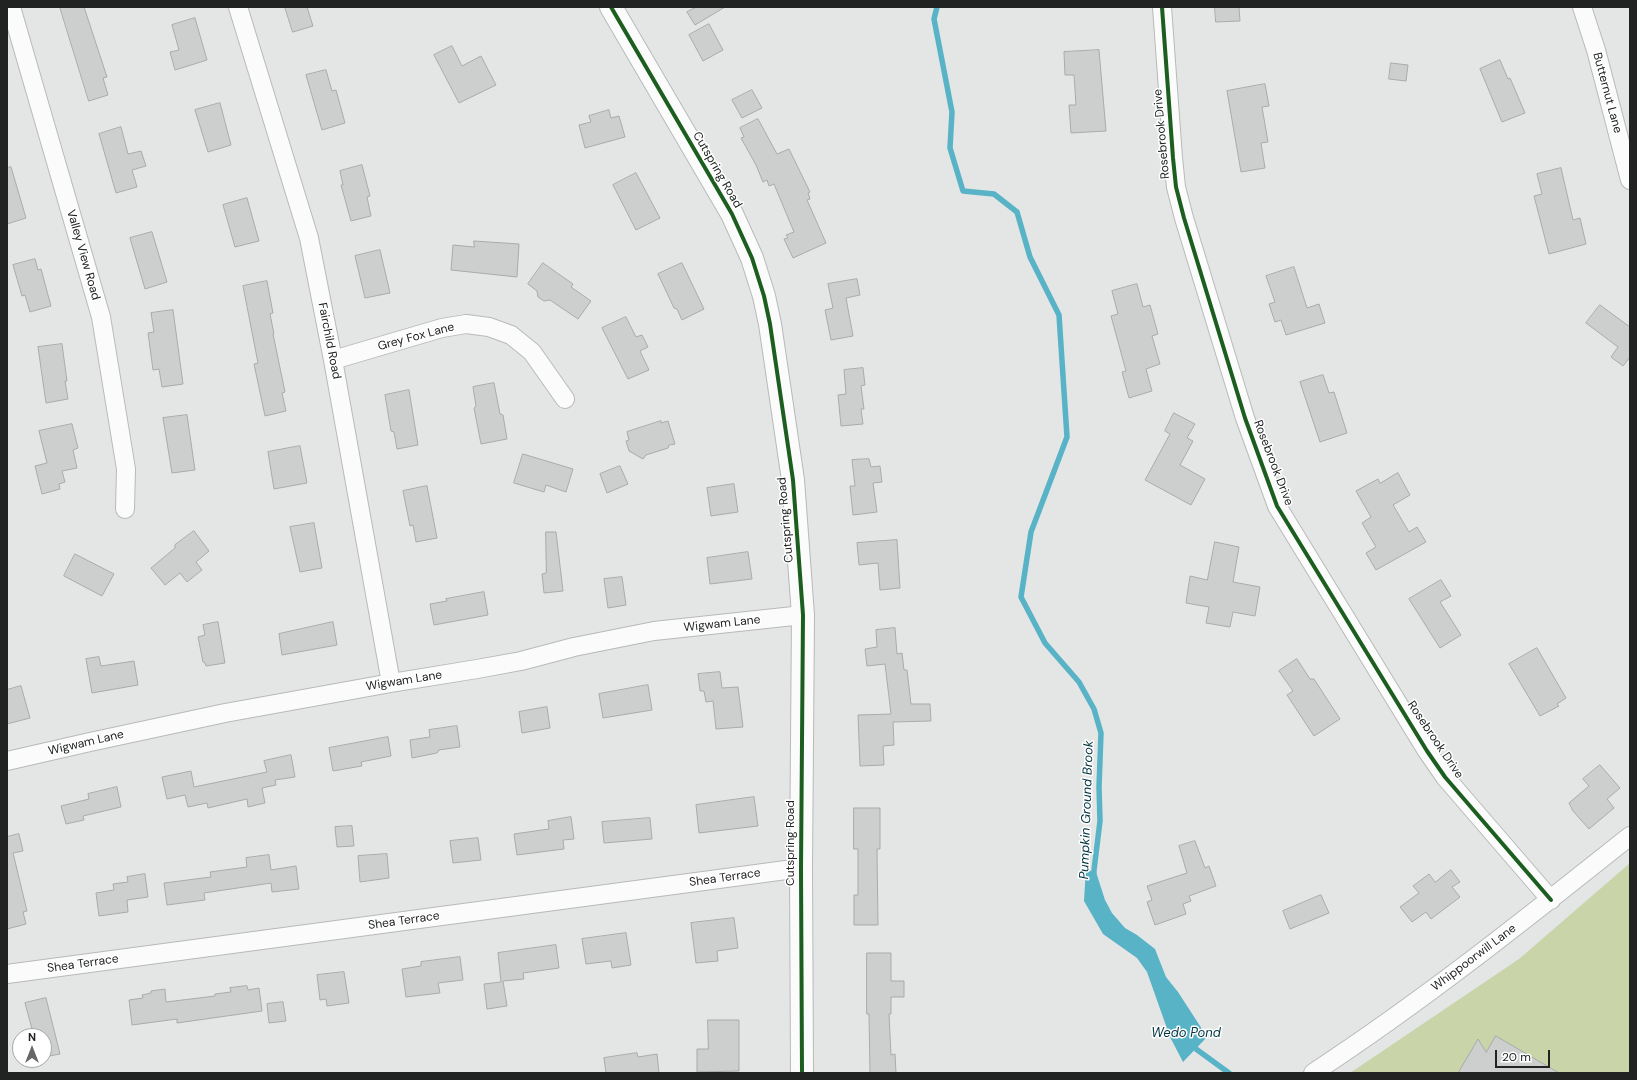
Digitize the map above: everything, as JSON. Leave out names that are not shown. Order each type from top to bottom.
[{"type":"street","name":"Valley View Road","points":[[11,7],[101,317],[126,469],[125,509]]},
{"type":"street","name":"Fairchild Road","points":[[238,7],[309,238],[333,360],[391,683]]},
{"type":"street","name":"Cutspring Road","points":[[610,7],[732,214],[758,275],[770,324],[793,480],[803,615],[801,868],[802,1073]]},
{"type":"street","name":"Rosebrook Drive","points":[[1162,7],[1176,187],[1245,418],[1277,506],[1427,751],[1445,777],[1551,900]]},
{"type":"street","name":"Butternut Lane","points":[[1582,7],[1596,50],[1630,180]]},
{"type":"street","name":"Grey Fox Lane","points":[[333,360],[442,328],[466,324],[489,327],[511,335],[532,352],[564,399]]},
{"type":"street","name":"Wigwam Lane","points":[[7,761],[225,713],[522,661],[574,647],[654,631],[803,615]]},
{"type":"street","name":"Whippoorwill Lane","points":[[1313,1073],[1394,1017],[1551,900],[1630,836]]},
{"type":"street","name":"Shea Terrace","points":[[7,974],[801,868]]},
{"type":"green space","points":[[1630,863],[1630,1073],[1350,1073],[1519,959]]},
{"type":"water","name":"Wedo Pond","points":[[1086,868],[1097,875],[1105,900],[1112,913],[1125,928],[1155,949],[1166,977],[1178,992],[1202,1029],[1209,1035],[1183,1062],[1170,1037],[1147,972],[1137,958],[1103,934],[1084,901]]},
{"type":"building","points":[[60,7],[84,7],[107,77],[103,78],[108,95],[89,101]]},
{"type":"building","points":[[285,7],[307,7],[313,26],[293,32]]},
{"type":"building","points":[[697,7],[725,7],[695,25],[687,12]]},
{"type":"building","points":[[1215,7],[1239,7],[1240,21],[1216,22]]},
{"type":"building","points":[[195,18],[207,60],[175,70],[170,52],[179,50],[172,25]]},
{"type":"building","points":[[709,24],[723,50],[703,61],[689,35]]},
{"type":"building","points":[[452,46],[462,66],[481,56],[496,85],[459,103],[434,55]]},
{"type":"building","points":[[1099,50],[1106,131],[1071,133],[1069,105],[1076,105],[1074,75],[1065,75],[1064,52]]},
{"type":"building","points":[[1500,60],[1508,79],[1510,78],[1525,113],[1502,122],[1480,69]]},
{"type":"building","points":[[1391,63],[1408,65],[1406,81],[1389,79]]},
{"type":"building","points":[[326,70],[332,91],[336,90],[345,123],[322,130],[306,75]]},
{"type":"building","points":[[1265,84],[1269,106],[1262,107],[1268,142],[1261,143],[1265,168],[1241,172],[1227,91]]},
{"type":"building","points":[[752,90],[762,108],[742,118],[732,100]]},
{"type":"building","points":[[220,103],[231,145],[208,152],[195,110]]},
{"type":"building","points":[[609,110],[611,118],[619,116],[625,137],[585,148],[579,125],[591,122],[589,116]]},
{"type":"building","points":[[758,119],[777,154],[789,149],[810,192],[808,193],[810,199],[807,200],[826,243],[793,258],[784,239],[788,238],[786,235],[794,232],[774,184],[769,186],[767,180],[763,182],[756,165],[741,138],[744,137],[740,128]]},
{"type":"building","points":[[121,127],[128,154],[141,151],[146,166],[132,170],[137,187],[116,193],[99,134]]},
{"type":"building","points":[[362,165],[370,196],[367,197],[371,216],[351,221],[341,185],[343,185],[340,171]]},
{"type":"building","points":[[11,167],[26,218],[7,224],[7,168]]},
{"type":"building","points":[[1561,168],[1573,220],[1580,218],[1586,244],[1549,254],[1534,196],[1542,194],[1537,174]]},
{"type":"building","points":[[636,173],[660,218],[636,230],[613,185]]},
{"type":"building","points":[[247,198],[259,241],[235,247],[223,205]]},
{"type":"building","points":[[152,232],[167,282],[145,289],[130,238]]},
{"type":"building","points":[[474,241],[519,244],[517,277],[451,270],[453,245],[474,247]]},
{"type":"building","points":[[380,250],[390,293],[365,298],[355,256]]},
{"type":"building","points":[[35,259],[38,270],[41,269],[51,306],[30,312],[25,295],[22,296],[13,265]]},
{"type":"building","points":[[543,263],[573,284],[571,287],[591,301],[578,319],[550,300],[544,301],[538,297],[537,291],[528,284]]},
{"type":"building","points":[[682,263],[704,309],[682,320],[677,309],[674,308],[658,274]]},
{"type":"building","points":[[1294,267],[1307,308],[1319,304],[1325,323],[1286,335],[1281,320],[1275,322],[1269,304],[1275,302],[1266,276]]},
{"type":"building","points":[[857,279],[860,295],[846,298],[853,336],[831,340],[825,310],[833,308],[828,284]]},
{"type":"building","points":[[267,281],[273,313],[270,314],[285,392],[282,393],[286,411],[265,416],[254,364],[258,363],[243,286]]},
{"type":"building","points":[[1137,284],[1143,307],[1150,305],[1158,334],[1152,336],[1160,364],[1146,369],[1152,391],[1129,398],[1122,372],[1126,371],[1111,316],[1118,314],[1112,291]]},
{"type":"building","points":[[1600,305],[1630,327],[1630,357],[1623,366],[1611,357],[1618,347],[1586,323]]},
{"type":"building","points":[[173,310],[183,384],[162,387],[159,369],[153,370],[148,333],[154,332],[151,313]]},
{"type":"building","points":[[626,317],[636,337],[642,335],[648,347],[640,351],[649,370],[628,379],[602,328]]},
{"type":"building","points":[[62,344],[68,399],[46,403],[38,347]]},
{"type":"building","points":[[863,368],[865,385],[861,386],[864,409],[861,409],[863,424],[841,426],[838,395],[846,394],[844,370]]},
{"type":"building","points":[[1323,375],[1329,393],[1334,392],[1347,433],[1320,442],[1300,382]]},
{"type":"building","points":[[494,383],[500,414],[503,415],[507,439],[481,444],[474,408],[476,406],[473,387]]},
{"type":"building","points":[[409,390],[418,445],[397,449],[394,432],[391,431],[385,395]]},
{"type":"building","points":[[1174,413],[1195,424],[1187,438],[1193,441],[1180,465],[1205,479],[1191,505],[1145,480],[1170,434],[1165,431]]},
{"type":"building","points":[[187,415],[195,470],[172,473],[163,418]]},
{"type":"building","points":[[661,421],[661,423],[668,421],[675,444],[669,445],[668,448],[646,455],[643,459],[629,451],[626,441],[629,440],[627,432]]},
{"type":"building","points":[[72,424],[78,448],[73,450],[77,468],[62,471],[65,482],[59,484],[60,489],[42,494],[35,466],[47,463],[39,431]]},
{"type":"building","points":[[300,446],[307,483],[274,489],[268,452]]},
{"type":"building","points":[[523,454],[573,469],[566,492],[546,485],[544,492],[514,483]]},
{"type":"building","points":[[869,459],[871,467],[880,466],[882,482],[873,483],[877,512],[853,515],[850,486],[855,486],[852,460]]},
{"type":"building","points":[[620,466],[628,484],[607,493],[600,474]]},
{"type":"building","points":[[1398,473],[1410,495],[1393,505],[1409,532],[1417,527],[1426,542],[1376,570],[1366,553],[1376,547],[1362,523],[1371,517],[1356,491],[1378,479],[1380,483]]},
{"type":"building","points":[[734,484],[738,512],[711,516],[707,488]]},
{"type":"building","points":[[427,486],[437,538],[416,542],[413,525],[410,526],[403,491]]},
{"type":"building","points":[[314,523],[322,568],[300,572],[290,527]]},
{"type":"building","points":[[194,531],[209,551],[196,562],[202,570],[187,582],[180,573],[165,585],[151,568],[175,548],[175,545]]},
{"type":"building","points":[[546,532],[556,532],[563,591],[544,593],[542,574],[546,573]]},
{"type":"building","points":[[897,540],[900,588],[880,590],[878,563],[859,565],[857,543]]},
{"type":"building","points":[[1215,542],[1239,547],[1233,582],[1260,587],[1255,616],[1233,612],[1230,627],[1206,623],[1209,607],[1186,603],[1190,576],[1207,580]]},
{"type":"building","points":[[748,552],[752,579],[710,584],[707,558]]},
{"type":"building","points":[[75,554],[114,574],[102,596],[64,576]]},
{"type":"building","points":[[622,577],[626,605],[608,608],[604,579]]},
{"type":"building","points":[[1441,580],[1451,596],[1440,602],[1461,635],[1440,648],[1409,599]]},
{"type":"building","points":[[484,592],[488,615],[434,625],[430,604],[447,601],[446,599]]},
{"type":"building","points":[[218,622],[225,663],[206,666],[203,662],[198,637],[205,635],[203,625]]},
{"type":"building","points":[[333,622],[337,645],[282,655],[279,634]]},
{"type":"building","points":[[895,628],[897,654],[902,653],[904,670],[907,670],[911,704],[930,704],[931,721],[893,722],[894,745],[883,746],[884,765],[860,766],[858,715],[891,714],[885,664],[867,666],[865,649],[877,647],[876,630]]},
{"type":"building","points":[[1537,648],[1566,698],[1557,704],[1559,706],[1540,716],[1509,664]]},
{"type":"building","points":[[99,657],[101,666],[134,661],[138,685],[92,693],[86,659]]},
{"type":"building","points":[[1297,659],[1310,679],[1314,679],[1340,719],[1314,736],[1287,695],[1293,691],[1279,671]]},
{"type":"building","points":[[720,672],[722,688],[738,687],[743,727],[716,729],[713,701],[706,702],[704,691],[700,691],[698,674]]},
{"type":"building","points":[[648,685],[652,710],[603,718],[599,694]]},
{"type":"building","points":[[21,686],[30,718],[7,724],[7,690]]},
{"type":"building","points":[[547,707],[550,728],[522,733],[519,712]]},
{"type":"building","points":[[457,726],[460,747],[439,750],[437,753],[412,758],[410,740],[430,737],[429,730]]},
{"type":"building","points":[[388,737],[391,756],[361,762],[362,766],[333,771],[329,748]]},
{"type":"building","points":[[291,755],[295,777],[275,780],[276,785],[262,788],[265,803],[248,807],[247,799],[208,808],[207,803],[188,807],[185,795],[167,799],[162,777],[191,771],[194,787],[267,772],[264,761]]},
{"type":"building","points":[[1600,765],[1620,788],[1607,799],[1614,808],[1589,829],[1573,811],[1569,803],[1589,786],[1583,779]]},
{"type":"building","points":[[117,787],[121,807],[83,816],[84,820],[66,824],[61,806],[89,799],[88,794]]},
{"type":"building","points":[[754,797],[758,826],[699,833],[696,805]]},
{"type":"building","points":[[854,808],[880,808],[880,849],[877,849],[878,925],[854,925],[854,895],[858,895],[858,849],[854,849]]},
{"type":"building","points":[[571,817],[574,839],[563,840],[564,849],[517,855],[514,834],[549,829],[548,821]]},
{"type":"building","points":[[650,818],[652,839],[604,843],[602,822]]},
{"type":"building","points":[[352,826],[354,846],[337,847],[335,827]]},
{"type":"building","points":[[19,834],[23,851],[13,853],[27,911],[23,912],[26,924],[7,929],[7,837]]},
{"type":"building","points":[[478,838],[481,860],[453,863],[450,841]]},
{"type":"building","points":[[1195,841],[1205,868],[1209,866],[1216,886],[1189,896],[1191,901],[1183,904],[1186,914],[1155,925],[1147,902],[1152,900],[1147,886],[1187,873],[1179,846]]},
{"type":"building","points":[[387,854],[389,878],[360,882],[358,856]]},
{"type":"building","points":[[269,855],[271,870],[296,866],[299,889],[272,892],[271,883],[204,893],[205,900],[167,905],[164,883],[211,877],[210,872],[247,867],[246,858]]},
{"type":"building","points":[[1451,870],[1460,882],[1452,887],[1460,897],[1431,919],[1426,912],[1412,922],[1400,907],[1419,893],[1413,886],[1429,874],[1435,882]]},
{"type":"building","points":[[145,874],[148,897],[127,900],[128,912],[99,916],[96,893],[114,890],[113,884],[128,882],[127,877]]},
{"type":"building","points":[[1321,895],[1329,913],[1290,929],[1283,911]]},
{"type":"building","points":[[734,918],[738,948],[717,951],[718,961],[696,963],[691,923]]},
{"type":"building","points":[[626,933],[631,965],[612,968],[611,961],[586,964],[582,939]]},
{"type":"building","points":[[556,945],[559,968],[523,973],[524,979],[503,981],[507,1006],[487,1009],[484,984],[501,982],[498,953]]},
{"type":"building","points":[[867,953],[891,953],[891,981],[904,981],[904,997],[891,997],[891,1014],[889,1014],[891,1055],[895,1054],[896,1073],[870,1073],[869,1014],[867,1014]]},
{"type":"building","points":[[460,957],[463,980],[438,983],[440,993],[406,997],[402,969],[421,966],[421,962]]},
{"type":"building","points":[[344,972],[349,1003],[327,1006],[326,999],[320,1000],[317,975]]},
{"type":"building","points":[[247,986],[248,990],[259,988],[262,1011],[177,1023],[177,1019],[132,1025],[129,1000],[143,998],[142,995],[151,993],[151,991],[165,989],[166,1002],[215,996],[215,994],[231,992],[230,988]]},
{"type":"building","points":[[46,998],[60,1054],[52,1056],[52,1028],[32,1028],[25,1003]]},
{"type":"building","points":[[283,1002],[286,1021],[269,1023],[267,1004]]},
{"type":"building","points":[[708,1020],[739,1020],[739,1071],[697,1072],[697,1049],[708,1049]]},
{"type":"building","points":[[1496,1036],[1559,1073],[1458,1073],[1478,1039],[1486,1052]]},
{"type":"building","points":[[637,1053],[638,1057],[657,1054],[659,1073],[606,1073],[604,1058]]},
{"type":"waterway","name":"Pumpkin Ground Brook","points":[[937,7],[934,19],[952,112],[950,148],[963,191],[994,194],[1017,212],[1030,257],[1059,315],[1067,437],[1031,532],[1021,597],[1045,643],[1079,682],[1094,709],[1101,733],[1099,787],[1100,821],[1094,879]]},
{"type":"waterway","name":"Pumpkin Ground Brook","points":[[1193,1042],[1196,1049],[1229,1073]]},
{"type":"cycle path","points":[[611,7],[732,214],[752,258],[764,296],[770,324],[793,480],[803,615],[801,868],[802,1073]]},
{"type":"cycle path","points":[[1162,7],[1176,187],[1184,218],[1245,418],[1277,506],[1427,751],[1445,777],[1551,900]]}]
